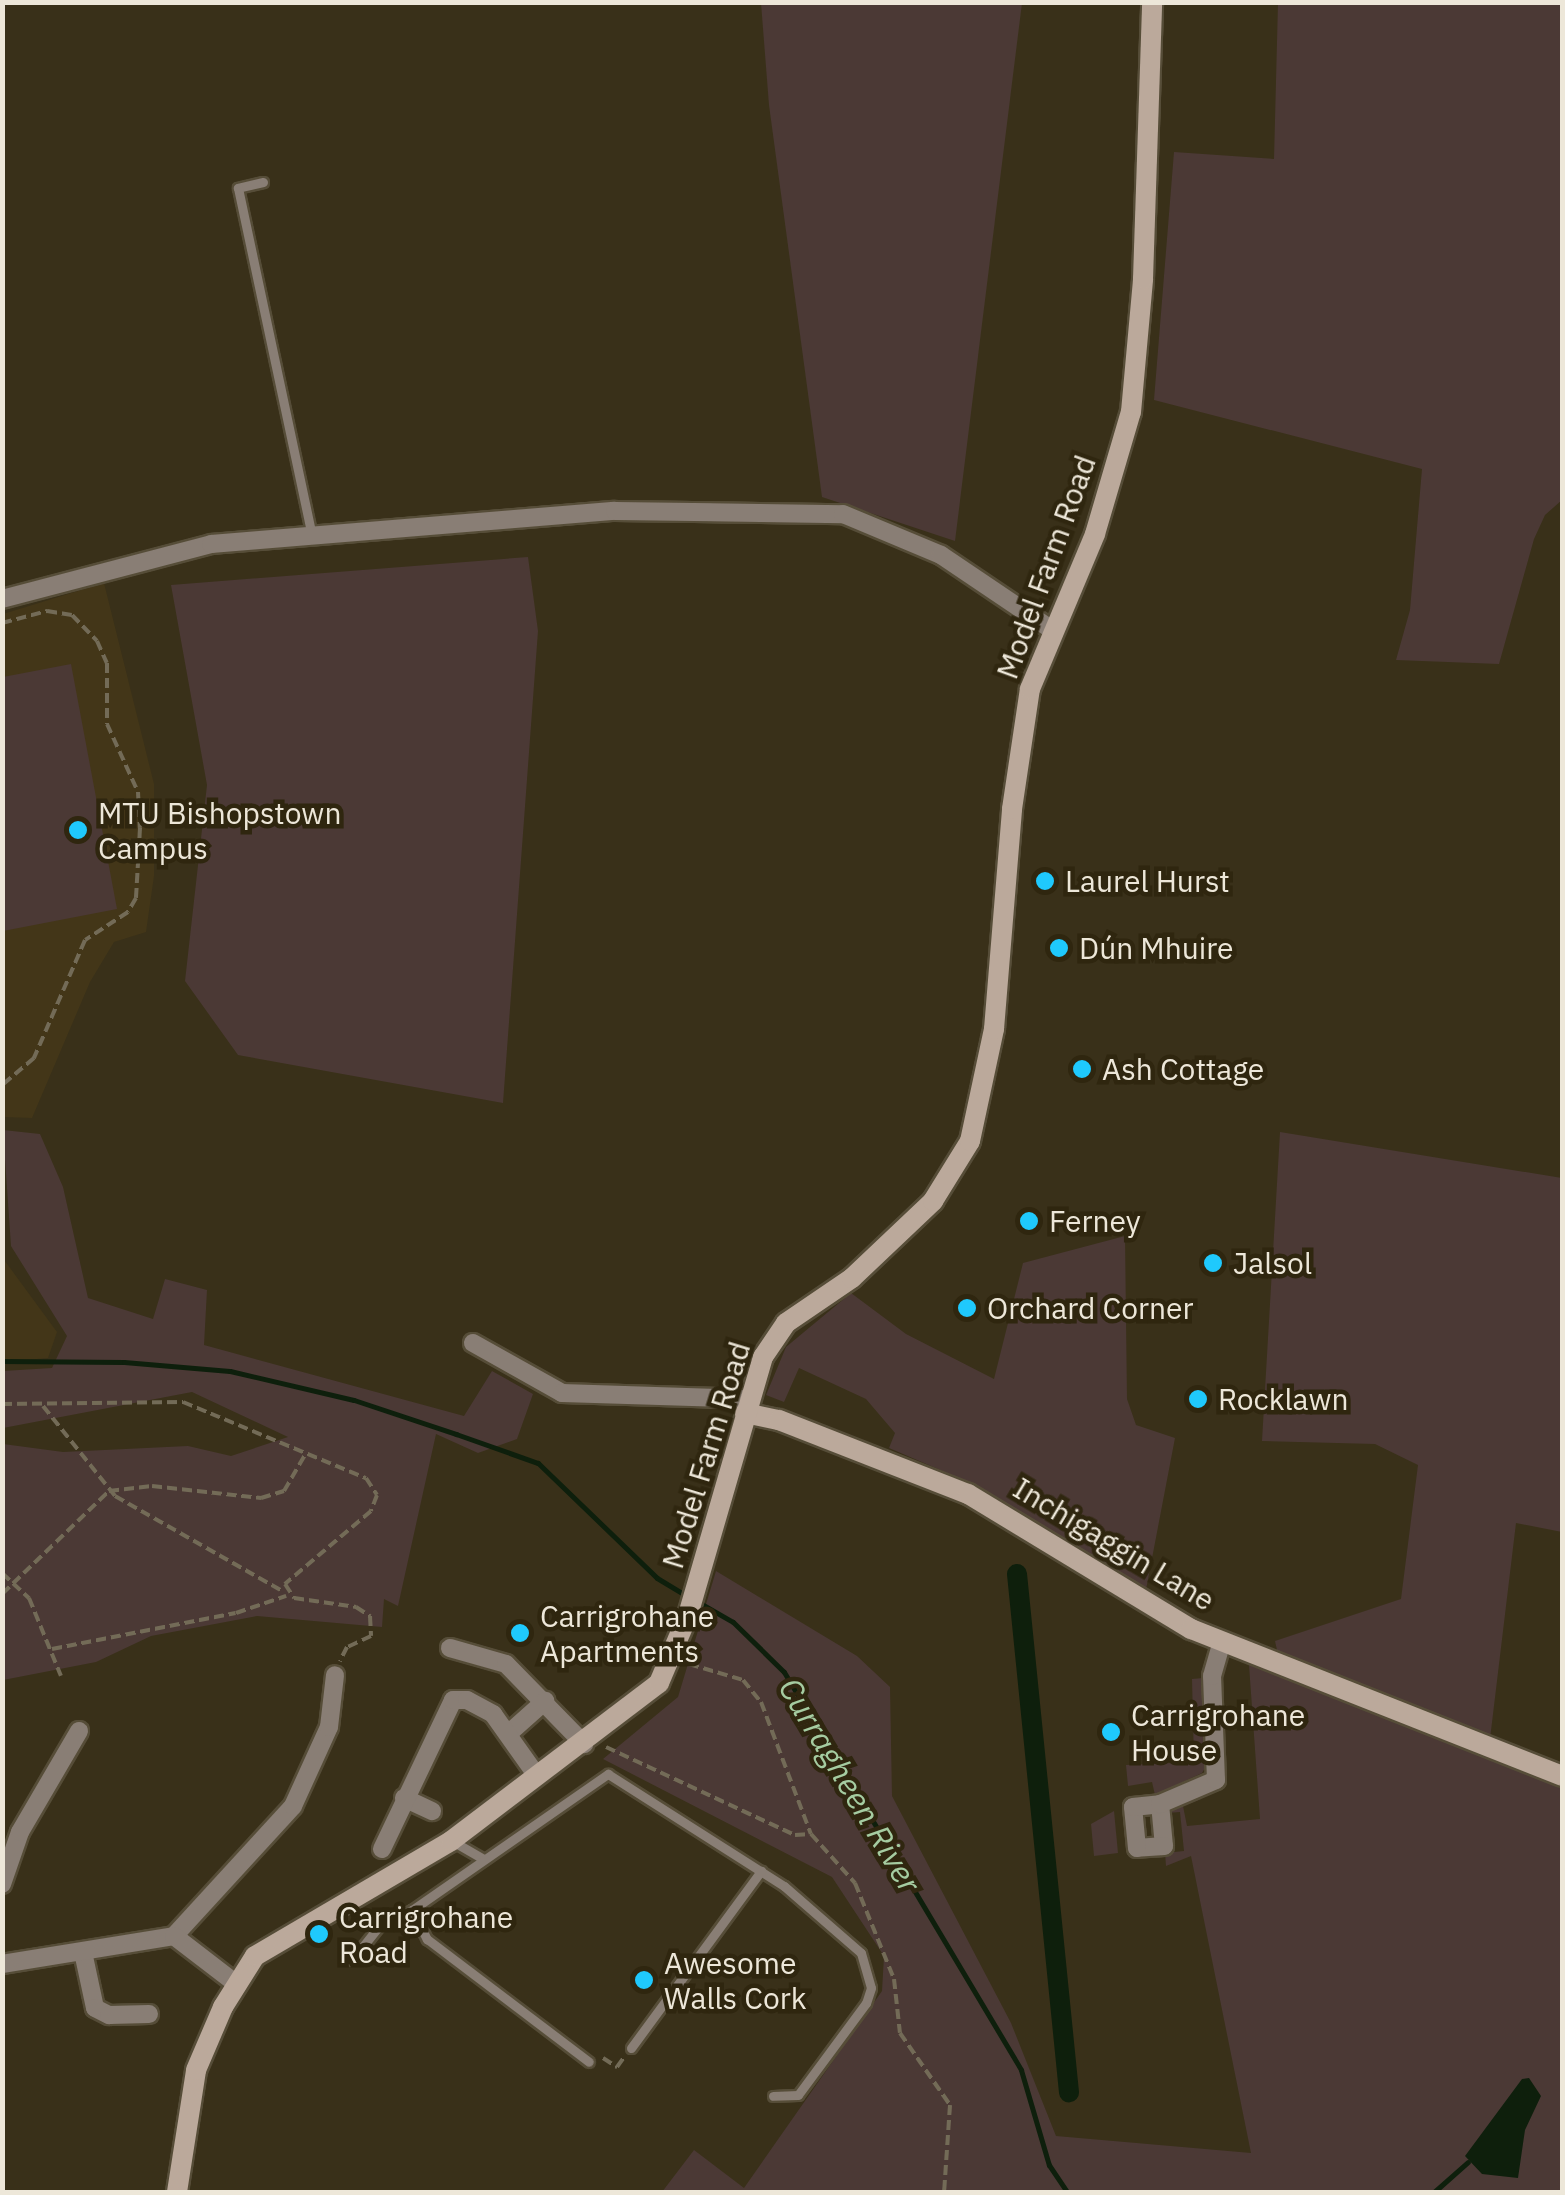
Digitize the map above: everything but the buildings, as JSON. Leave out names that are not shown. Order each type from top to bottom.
[{"type":"main road","name":"Model Farm Road","points":[[177,2192],[190,2091],[235,1984],[270,1944],[451,1841],[659,1684],[673,1659],[688,1615],[763,1358],[786,1323],[852,1278],[933,1201],[970,1141],[994,1029],[1030,690],[1095,534],[1131,412],[1152,2]]},
{"type":"main road","name":"Inchigaggin Lane","points":[[747,1406],[968,1494],[1136,1601],[1222,1642],[1562,1776]]},
{"type":"street","points":[[2,599],[210,544],[615,511],[843,514],[941,556],[1052,630]]},
{"type":"street","points":[[473,1343],[562,1393],[747,1406]]},
{"type":"street","points":[[1160,1804],[1216,1780],[1212,1676],[1222,1642]]},
{"type":"street","points":[[450,1648],[506,1664],[586,1742]]},
{"type":"street","points":[[2,1964],[174,1936],[250,1860],[293,1806],[329,1727],[335,1675]]},
{"type":"street","points":[[382,1849],[453,1700],[481,1706],[508,1734],[537,1776]]},
{"type":"street","points":[[508,1734],[545,1701]]},
{"type":"street","points":[[2,1884],[20,1832],[79,1732]]},
{"type":"street","points":[[404,1798],[432,1811]]},
{"type":"street","points":[[174,1936],[235,1984]]},
{"type":"street","points":[[83,1952],[96,2008],[150,2014]]},
{"type":"lane","points":[[263,182],[238,188],[313,537]]},
{"type":"lane","points":[[352,1960],[379,1926],[412,1910],[608,1774],[760,1871],[860,1954],[871,1988],[798,2095],[774,2096]]},
{"type":"lane","points":[[451,1841],[484,1859]]},
{"type":"lane","points":[[631,2048],[760,1871]]},
{"type":"lane","points":[[412,1910],[427,1938],[589,2062]]},
{"type":"path","points":[[2,623],[47,611],[72,615],[97,641],[107,663],[107,724],[138,792],[140,828],[136,898],[128,912],[85,940],[34,1058],[2,1085]]},
{"type":"path","points":[[2,1404],[183,1402],[366,1478],[377,1502],[284,1584],[286,1594]]},
{"type":"path","points":[[42,1406],[109,1490],[286,1594],[356,1607],[370,1616],[374,1631],[347,1647],[335,1675]]},
{"type":"path","points":[[2,1594],[109,1490],[152,1486],[261,1498],[284,1491],[306,1453]]},
{"type":"path","points":[[2,1573],[15,1582],[52,1649],[62,1676]]},
{"type":"path","points":[[52,1649],[236,1613],[286,1594]]},
{"type":"path","points":[[673,1659],[743,1680],[761,1702],[811,1834],[855,1883],[894,1978],[900,2032],[950,2105],[944,2192]]},
{"type":"path","points":[[586,1742],[795,1835],[811,1834]]},
{"type":"path","points":[[604,2058],[617,2067],[631,2048]]},
{"type":"shaded area","points":[[761,3],[1022,3],[955,541],[822,497],[769,105]]},
{"type":"shaded area","points":[[1278,3],[1562,3],[1562,500],[1545,515],[1534,539],[1499,664],[1396,660],[1410,610],[1422,469],[1154,400],[1174,152],[1274,159]]},
{"type":"shaded area","points":[[528,557],[538,631],[503,1103],[238,1055],[185,981],[207,785],[171,585]]},
{"type":"shaded area","name":"MTU Bishopstown Campus","points":[[104,583],[154,784],[154,876],[146,932],[114,942],[90,982],[32,1118],[3,1117],[3,614]]},
{"type":"shaded area","points":[[71,664],[117,909],[3,931],[3,677]]},
{"type":"shaded area","points":[[3,1130],[40,1134],[63,1187],[88,1298],[153,1319],[165,1279],[207,1290],[204,1345],[464,1416],[492,1371],[533,1394],[517,1439],[478,1453],[436,1434],[398,1606],[384,1599],[382,1627],[257,1616],[151,1636],[96,1662],[3,1680],[3,1444],[63,1452],[188,1446],[231,1456],[288,1437],[192,1392],[3,1428],[3,1371],[52,1368],[67,1336],[11,1246]]},
{"type":"shaded area","points":[[1280,1132],[1562,1178],[1562,1532],[1516,1523],[1490,1739],[1279,1659],[1275,1641],[1401,1599],[1418,1465],[1375,1444],[1262,1441]]},
{"type":"shaded area","points":[[1125,1236],[1127,1399],[1136,1425],[1175,1438],[1145,1595],[980,1487],[889,1448],[895,1433],[866,1399],[799,1368],[784,1402],[766,1395],[786,1347],[851,1293],[906,1334],[994,1379],[1023,1263]]},
{"type":"shaded area","points":[[2,1257],[57,1332],[48,1358],[3,1362]]},
{"type":"shaded area","points":[[716,1571],[857,1656],[890,1687],[892,1796],[1011,2023],[1056,2136],[1251,2153],[1191,1856],[1166,1866],[1165,1853],[1184,1851],[1180,1812],[1167,1813],[1182,1800],[1201,1799],[1183,1806],[1187,1826],[1260,1819],[1249,1665],[1562,1785],[1562,2192],[662,2192],[694,2150],[744,2188],[882,1991],[884,1956],[832,1877],[603,1759],[678,1697]]},
{"type":"shaded area","points":[[1203,1678],[1208,1763],[1202,1773],[1155,1795],[1152,1782],[1128,1786],[1126,1765],[1194,1762],[1192,1679]]},
{"type":"shaded area","points":[[1114,1811],[1118,1853],[1094,1856],[1091,1824]]},
{"type":"shaded area","points":[[1529,2078],[1541,2096],[1525,2130],[1518,2178],[1482,2174],[1465,2156],[1522,2079]]},
{"type":"waterway","name":"Curragheen River","points":[[2,1361],[124,1362],[230,1371],[354,1400],[456,1434],[538,1463],[657,1578],[689,1597]]},
{"type":"waterway","points":[[1017,1574],[1069,2092]]},
{"type":"waterway","name":"Curragheen River","points":[[698,1602],[733,1622],[784,1672],[1021,2070],[1049,2165],[1067,2192]]},
{"type":"waterway","points":[[1434,2192],[1468,2162]]},
{"type":"place","name":"MTU Bishopstown Campus","points":[[78,830]]},
{"type":"place","name":"Laurel Hurst","points":[[1045,881]]},
{"type":"place","name":"Dún Mhuire","points":[[1059,948]]},
{"type":"place","name":"Ash Cottage","points":[[1082,1069]]},
{"type":"place","name":"Ferney","points":[[1029,1221]]},
{"type":"place","name":"Jalsol","points":[[1213,1263]]},
{"type":"place","name":"Orchard Corner","points":[[967,1308]]},
{"type":"place","name":"Rocklawn","points":[[1198,1399]]},
{"type":"place","name":"Carrigrohane Apartments","points":[[520,1633]]},
{"type":"place","name":"Carrigrohane House","points":[[1111,1732]]},
{"type":"place","name":"Carrigrohane Road","points":[[319,1934]]},
{"type":"place","name":"Awesome Walls Cork","points":[[644,1980]]}]
